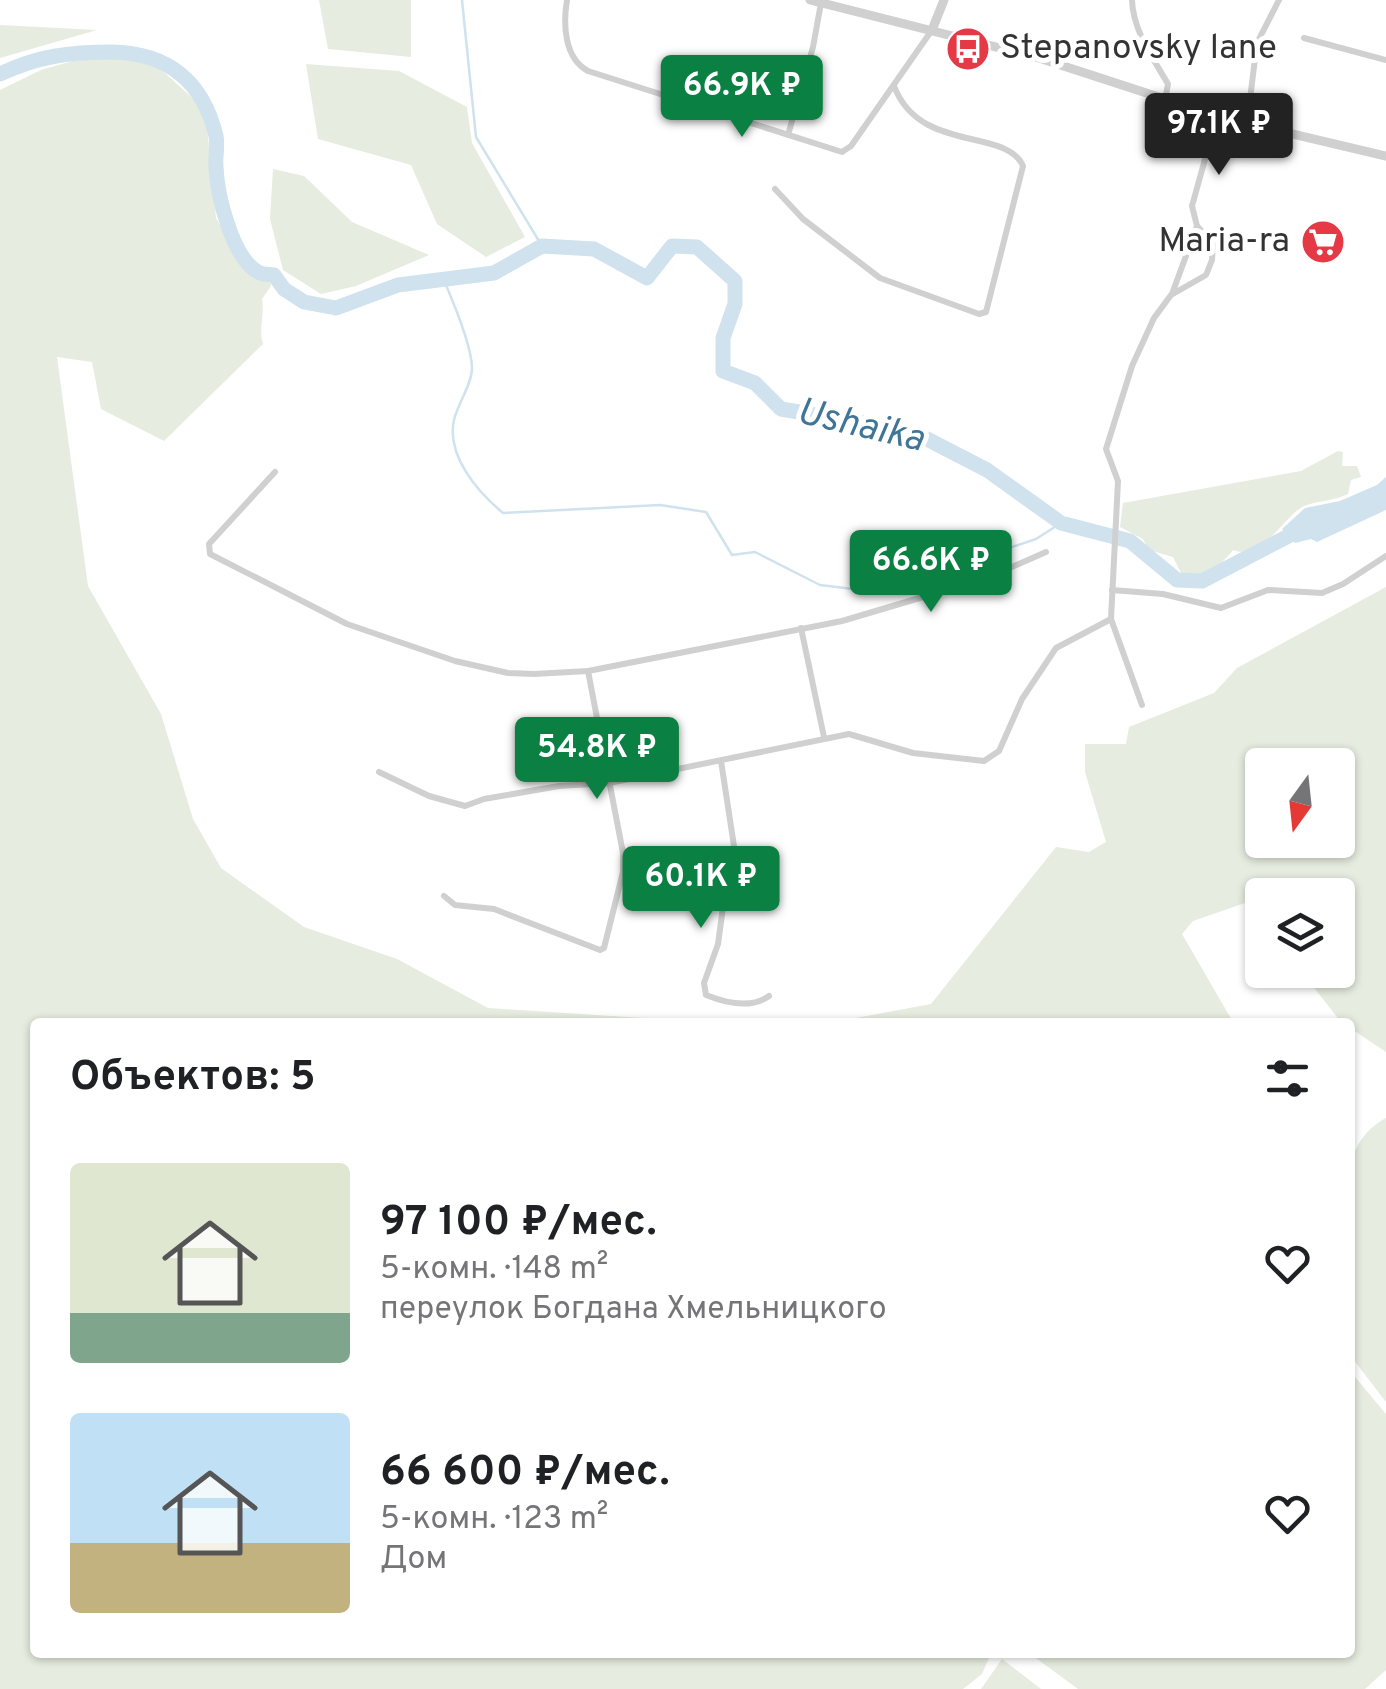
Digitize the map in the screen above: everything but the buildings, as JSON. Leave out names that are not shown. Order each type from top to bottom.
[{"type":"street","points":[[567,0],[567,37],[574,60],[580,66],[838,152],[846,151],[894,86],[932,30],[944,0]]},
{"type":"street","points":[[1132,0],[1141,37],[1168,84],[1164,101]]},
{"type":"street","points":[[1247,123],[1256,43],[1280,0]]},
{"type":"street","points":[[788,135],[813,47],[816,1],[1040,58],[1217,116],[1386,156]]},
{"type":"street","points":[[1304,38],[1386,60]]},
{"type":"street","points":[[775,189],[802,219],[880,278],[979,314],[990,305],[1021,183],[1023,166],[1019,156],[915,119],[900,104],[894,86]]},
{"type":"street","points":[[1172,295],[1206,275],[1212,260],[1213,244],[1197,226],[1192,206],[1217,116]]},
{"type":"street","points":[[1142,705],[1111,619],[1118,482],[1106,454],[1144,337],[1172,295],[1197,226]]},
{"type":"street","points":[[274,472],[209,544],[210,554],[347,624],[455,661],[508,673],[588,672],[842,622],[987,578],[1046,552]]},
{"type":"street","points":[[1112,590],[1162,594],[1221,608],[1268,590],[1322,592],[1343,584],[1386,556]]},
{"type":"street","points":[[379,772],[429,796],[465,806],[559,786],[609,784],[849,734],[912,753],[984,761],[1000,750],[1022,699],[1056,648],[1111,619]]},
{"type":"street","points":[[801,628],[824,738]]},
{"type":"street","points":[[444,896],[455,905],[494,909],[600,950],[604,948],[623,852],[588,672]]},
{"type":"street","points":[[721,761],[734,857],[718,944],[704,984],[706,995],[735,1003],[760,1003],[769,996]]},
{"type":"shaded area","points":[[319,0],[411,0],[411,57],[328,49]]},
{"type":"shaded area","points":[[0,25],[97,30],[0,58]]},
{"type":"shaded area","points":[[83,58],[120,58],[156,65],[198,103],[207,126],[216,218],[250,275],[270,278],[271,286],[262,299],[263,344],[164,441],[101,409],[92,362],[57,357],[88,586],[161,714],[193,819],[221,868],[304,927],[397,959],[488,1008],[643,1018],[30,1018],[30,1658],[989,1658],[982,1674],[963,1689],[0,1689],[0,90],[41,70]]},
{"type":"shaded area","points":[[306,64],[399,71],[467,107],[472,143],[525,237],[486,257],[437,224],[411,165],[318,139]]},
{"type":"shaded area","points":[[273,169],[304,176],[352,222],[429,255],[356,286],[321,294],[283,270],[270,219]]},
{"type":"shaded area","points":[[1343,452],[1342,466],[1357,466],[1361,477],[1351,480],[1348,494],[1302,507],[1262,544],[1253,550],[1233,550],[1204,574],[1182,575],[1173,557],[1149,550],[1143,539],[1120,527],[1123,503],[1301,471]]},
{"type":"shaded area","points":[[1386,587],[1386,1052],[1355,1031],[1355,1018],[1338,1018],[1314,988],[1355,988],[1355,878],[1245,878],[1245,903],[1193,921],[1182,934],[1231,1018],[856,1018],[931,1004],[1056,847],[1089,852],[1106,842],[1085,772],[1085,744],[1126,744],[1129,727],[1214,693],[1237,668]]},
{"type":"shaded area","points":[[1386,1118],[1386,1402],[1355,1362],[1355,1152],[1373,1127]]},
{"type":"shaded area","points":[[1355,1377],[1386,1414],[1386,1670],[1365,1689],[1078,1689],[1036,1658],[1355,1658]]},
{"type":"shaded area","points":[[1002,1659],[1041,1689],[981,1689]]},
{"type":"water","points":[[1386,477],[1386,510],[1317,542],[1311,539],[1295,543],[1282,529],[1305,508],[1340,501]]},
{"type":"waterway","points":[[462,0],[476,137],[542,246]]},
{"type":"waterway","name":"Ushaika","points":[[0,74],[54,56],[112,52],[150,58],[180,74],[202,100],[210,117],[217,140],[219,193],[241,253],[249,265],[258,272],[274,275],[284,289],[304,302],[336,308],[398,285],[494,273],[542,246],[594,249],[647,278],[672,246],[697,247],[735,281],[735,304],[723,338],[723,371],[755,383],[781,409],[871,424],[927,439],[987,470],[1061,523],[1130,541],[1177,580],[1202,581],[1304,528]]},
{"type":"waterway","points":[[443,278],[465,335],[472,368],[454,420],[455,447],[474,484],[503,513],[660,505],[706,512],[732,555],[755,552],[820,585],[878,592],[1036,539],[1061,523]]},
{"type":"place","name":"Stepanovsky lane","points":[[968,49]]},
{"type":"place","name":"Maria-ra","points":[[1323,242]]}]
